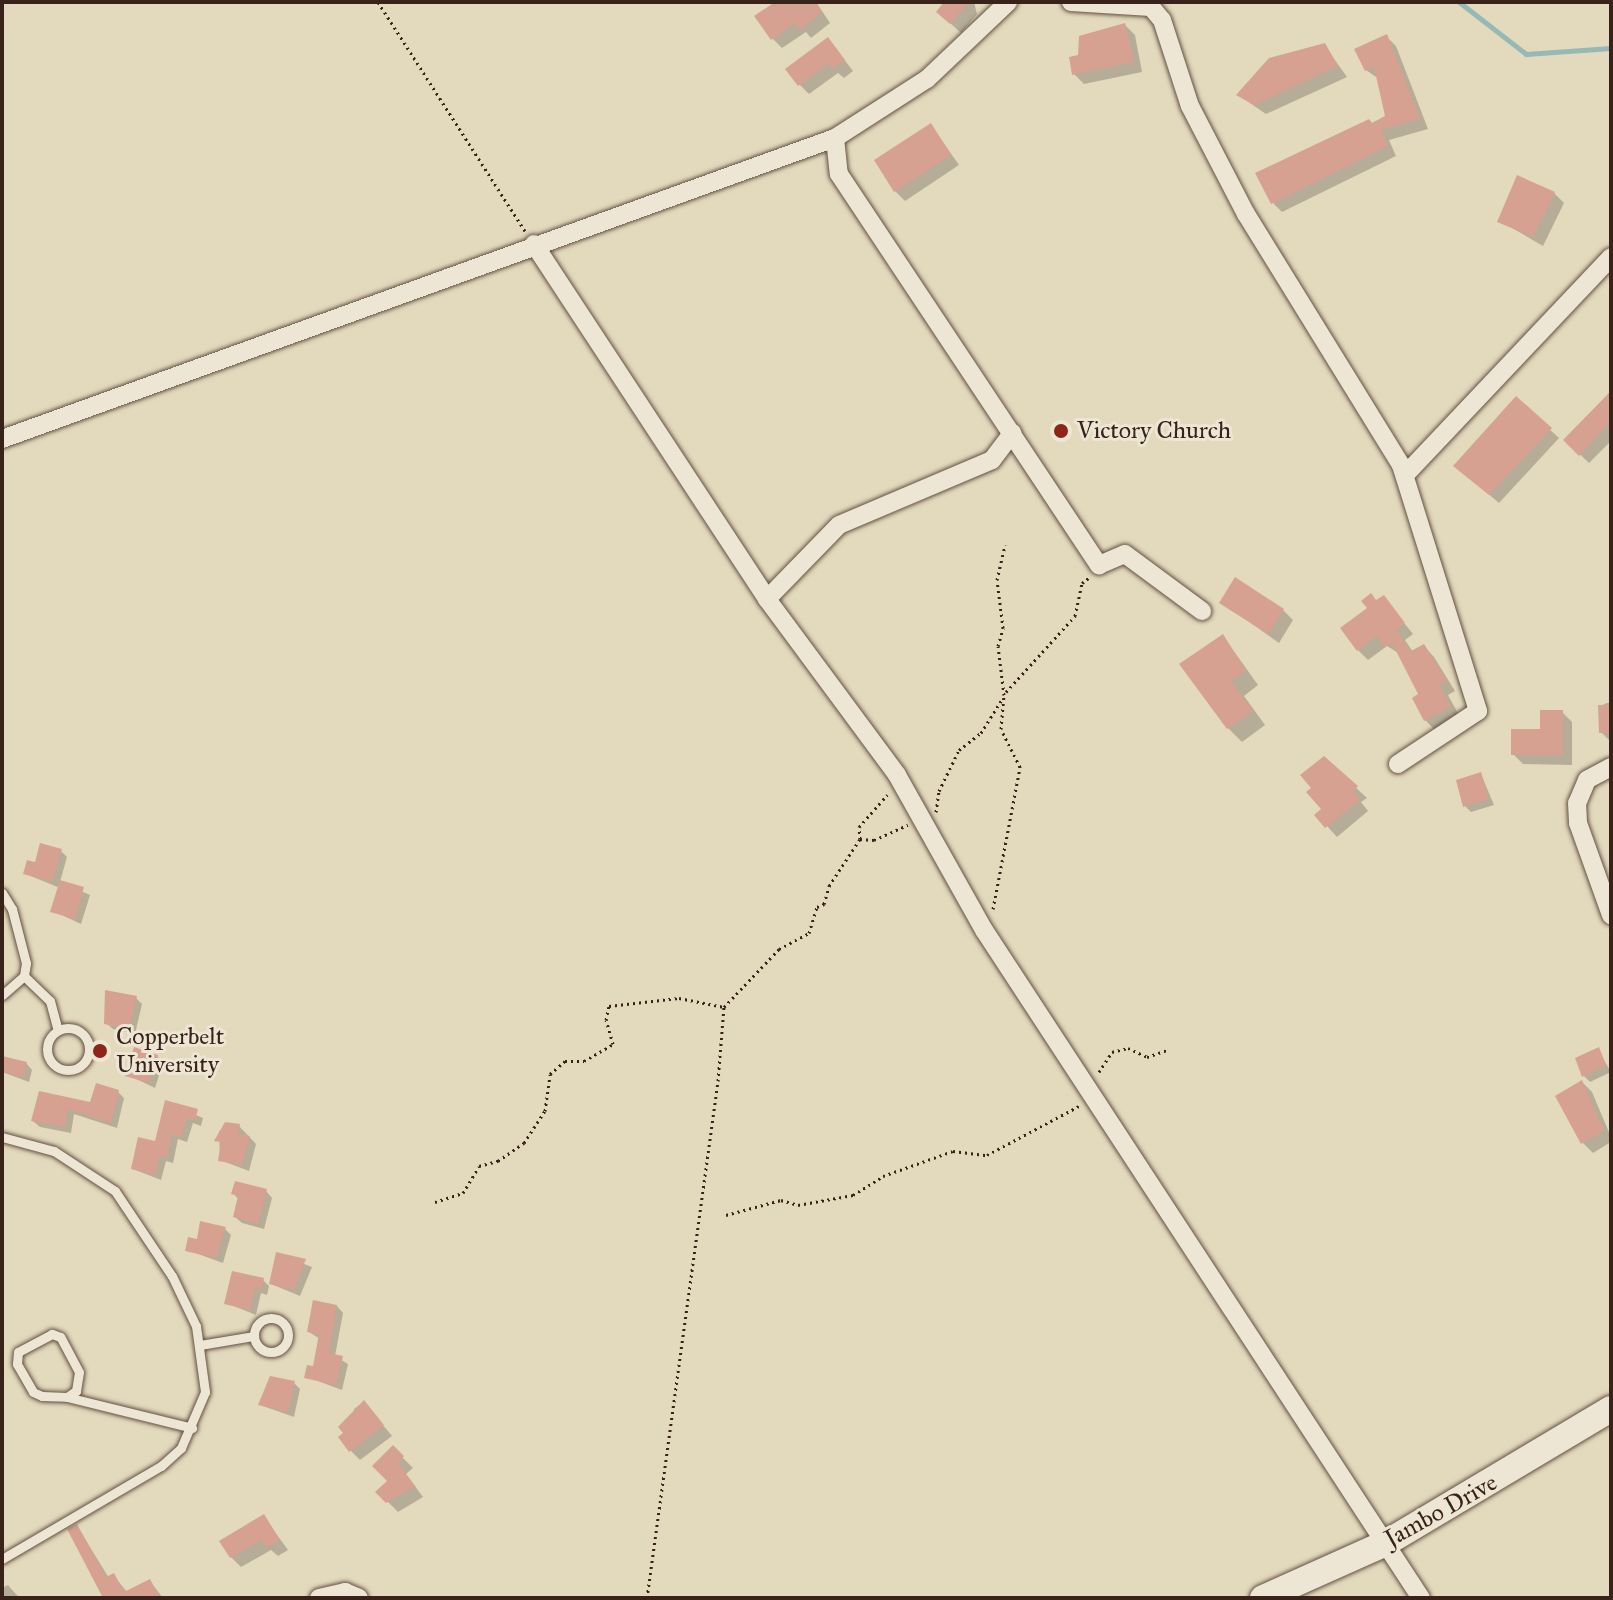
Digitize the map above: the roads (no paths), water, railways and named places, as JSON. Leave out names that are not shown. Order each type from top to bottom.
[{"type":"main road","name":"Jambo Drive","points":[[1263,1598],[1386,1543],[1611,1409]]},
{"type":"street","points":[[2,439],[534,244],[835,138],[927,79],[1008,2]]},
{"type":"street","points":[[1071,2],[1151,7],[1162,20],[1190,106],[1246,214],[1405,475],[1478,711],[1398,764]]},
{"type":"street","points":[[835,138],[839,174],[1099,565],[1125,554],[1202,611]]},
{"type":"street","points":[[534,244],[767,599],[897,775],[984,930],[1421,1598]]},
{"type":"street","points":[[1405,475],[1611,257]]},
{"type":"street","points":[[767,599],[839,525],[992,460],[1012,433]]},
{"type":"street","points":[[1611,767],[1587,780],[1577,803],[1578,823],[1611,915]]},
{"type":"street","points":[[319,1598],[345,1592],[359,1598]]},
{"type":"lane","points":[[2,893],[12,909],[26,963],[24,976],[2,995]]},
{"type":"lane","points":[[24,976],[50,1001],[58,1030]]},
{"type":"lane","points":[[58,1030],[81,1032],[89,1042],[83,1065],[60,1069],[50,1062],[49,1039],[58,1030]]},
{"type":"lane","points":[[2,1137],[54,1151],[115,1191],[172,1276],[200,1345],[205,1392],[181,1448],[161,1466],[2,1559]]},
{"type":"lane","points":[[67,1397],[76,1391],[79,1372],[60,1337],[52,1334],[18,1352],[17,1364],[33,1392],[67,1397],[192,1428]]},
{"type":"lane","points":[[200,1345],[254,1336]]},
{"type":"waterway","points":[[1459,2],[1526,54],[1611,48]]},
{"type":"place","name":"Victory Church","points":[[1061,431]]},
{"type":"place","name":"Copperbelt University","points":[[100,1051]]}]
